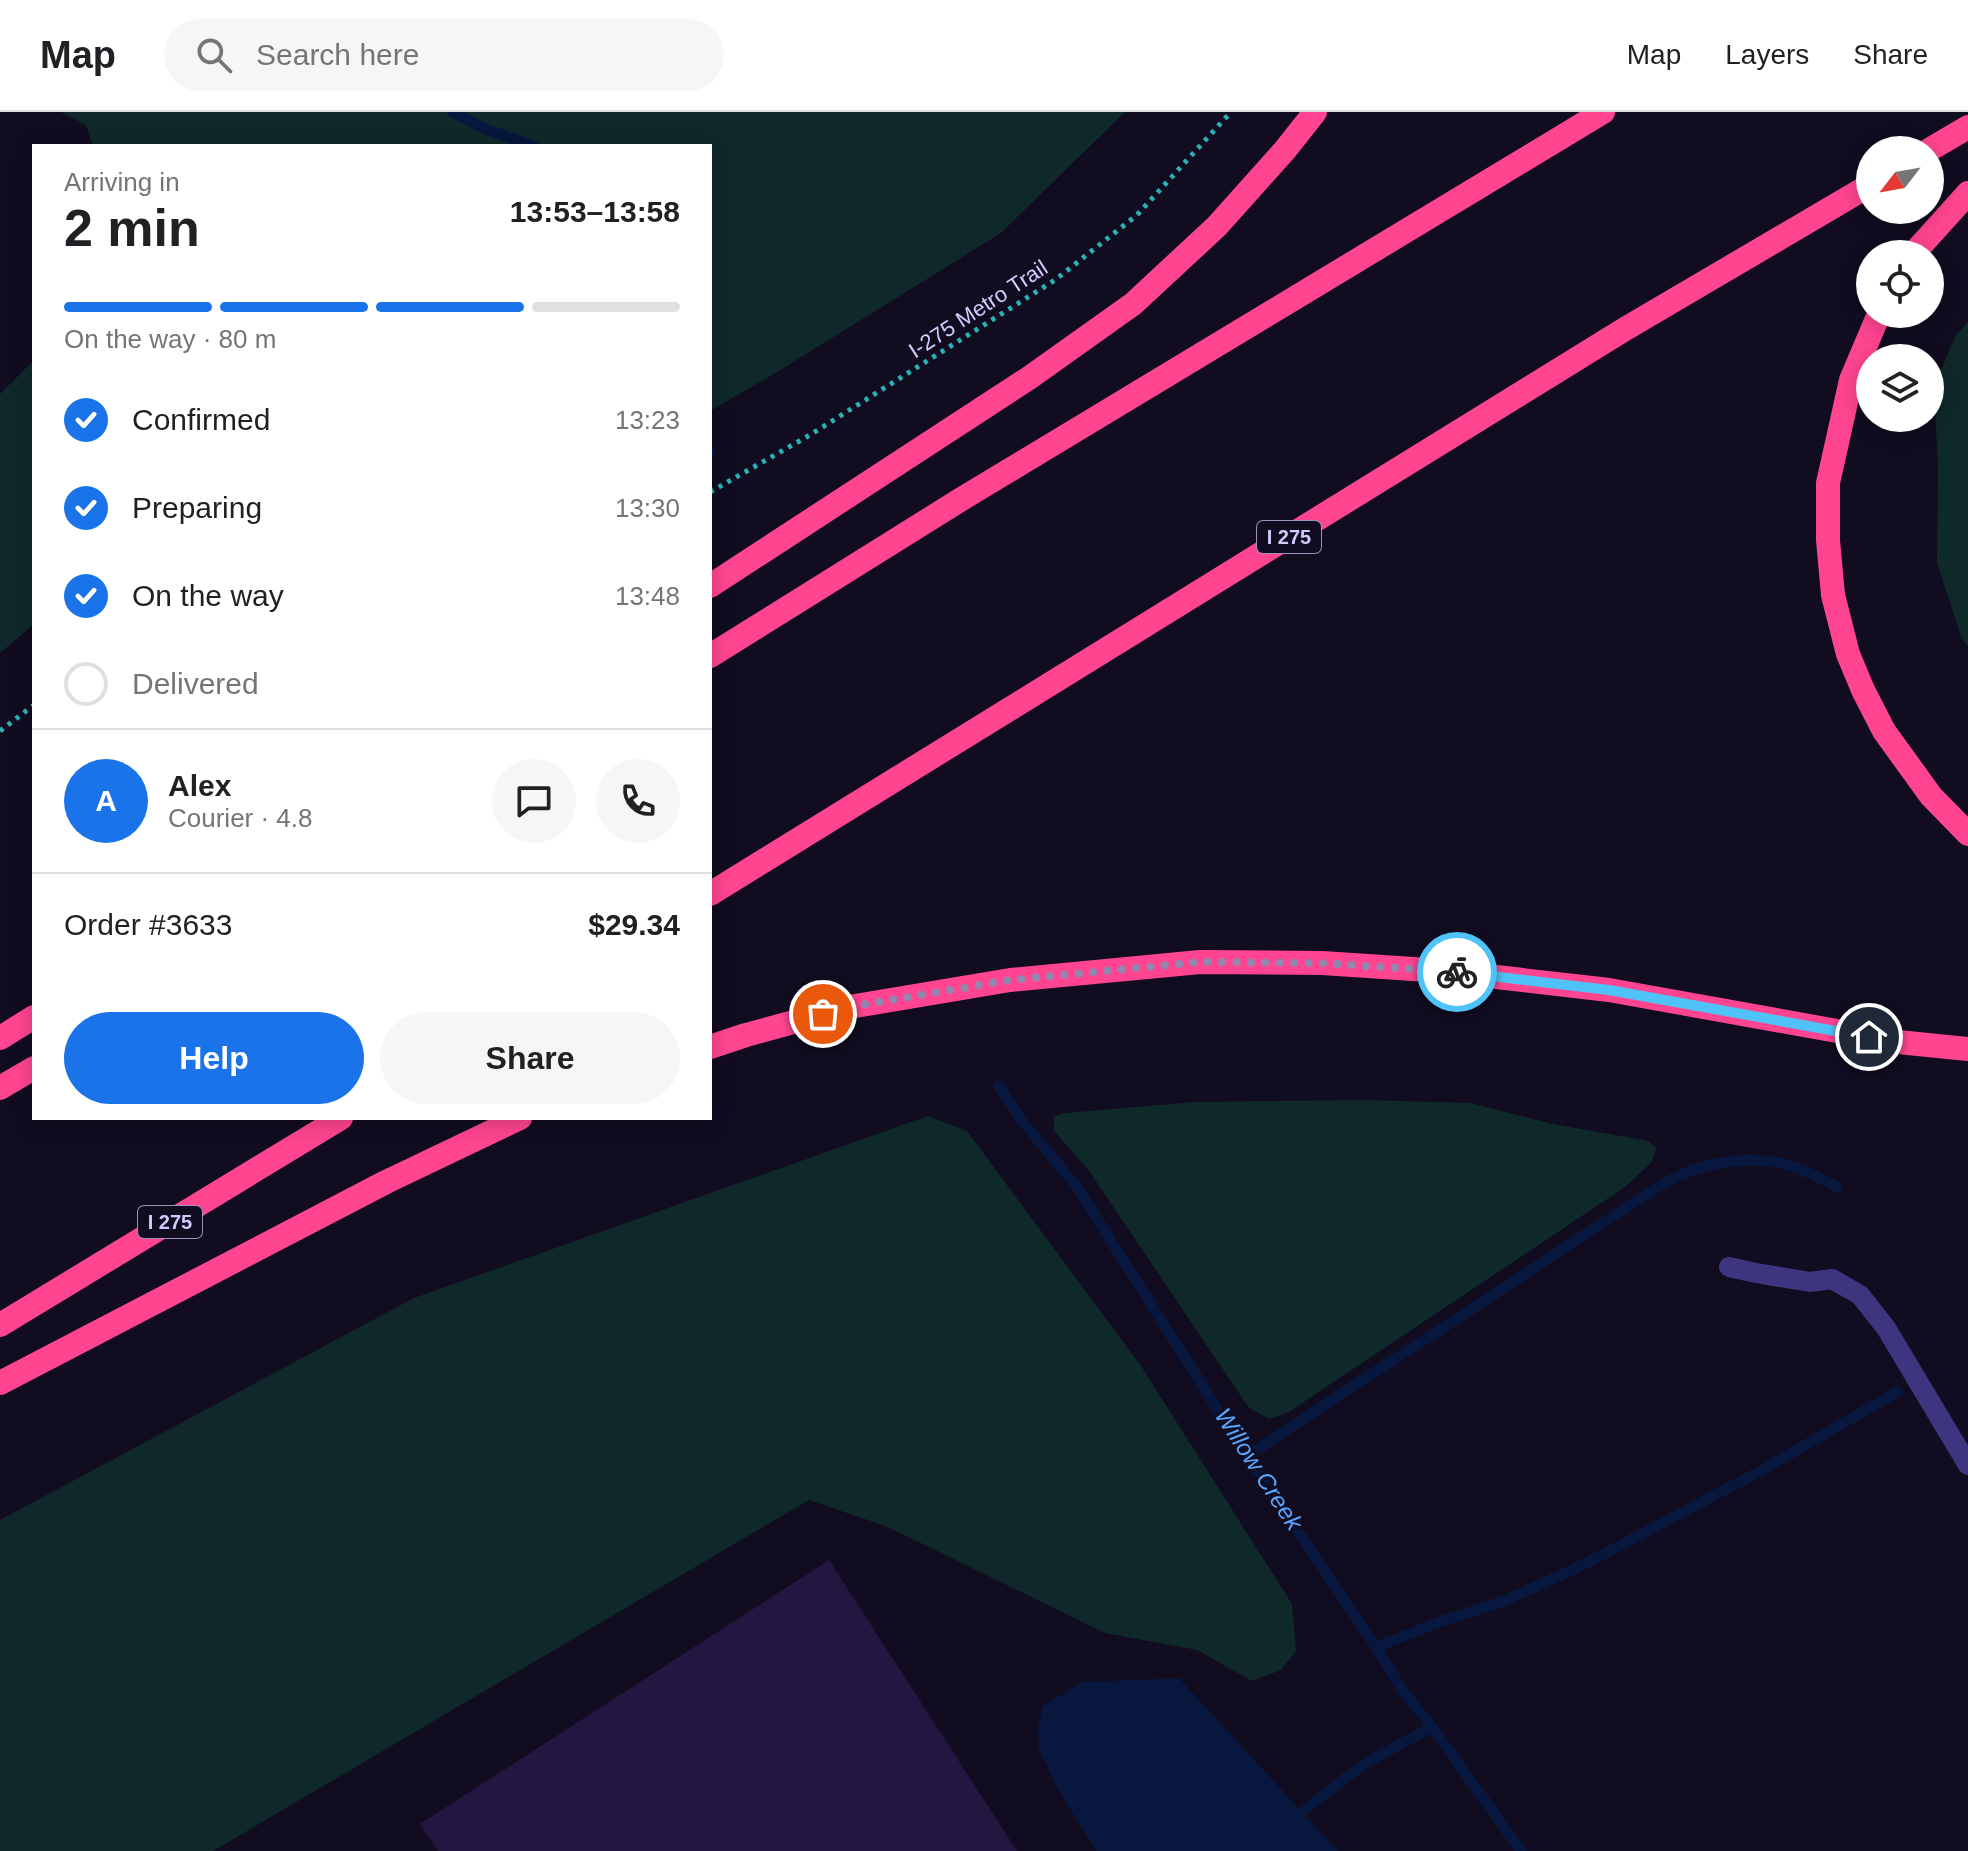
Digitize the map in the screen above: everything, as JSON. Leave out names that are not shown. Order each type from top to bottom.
[{"type":"highway","points":[[712,585],[1029,378],[1133,304],[1217,226],[1315,112]]},
{"type":"highway","points":[[712,655],[960,500],[1603,112]]},
{"type":"highway","points":[[1944,141],[1968,127]]},
{"type":"highway","name":"I 275","points":[[712,893],[1625,329],[1856,193]]},
{"type":"highway","points":[[1926,240],[1968,193]]},
{"type":"highway","points":[[1873,328],[1851,380],[1828,483],[1828,540],[1833,595],[1848,654],[1884,731],[1931,796],[1968,834]]},
{"type":"highway","points":[[712,1046],[864,1005],[1010,980],[1216,962],[1322,963],[1459,972],[1609,990],[1898,1042],[1968,1049]]},
{"type":"highway","points":[[0,1038],[32,1018]]},
{"type":"highway","points":[[0,1088],[32,1069]]},
{"type":"highway","name":"I 275","points":[[0,1325],[338,1120]]},
{"type":"highway","points":[[0,1383],[386,1182],[516,1120]]},
{"type":"lane","points":[[1729,1267],[1810,1282],[1832,1279],[1860,1295],[1886,1328],[1968,1465]]},
{"type":"path","name":"I-275 Metro Trail","points":[[712,491],[810,435],[1055,280],[1137,215],[1231,112]]},
{"type":"path","points":[[0,731],[32,707]]},
{"type":"green space","points":[[61,112],[1125,112],[1001,233],[712,410],[712,144],[92,144],[86,125]]},
{"type":"green space","points":[[1968,322],[1968,647],[1961,636],[1937,563],[1936,432],[1944,432],[1944,363],[1956,335]]},
{"type":"green space","points":[[32,362],[32,626],[0,653],[0,394]]},
{"type":"green space","points":[[1363,1100],[1470,1103],[1553,1124],[1649,1141],[1656,1148],[1652,1162],[1625,1187],[1289,1412],[1269,1419],[1249,1408],[1087,1168],[1054,1131],[1054,1116],[1194,1102]]},
{"type":"green space","points":[[928,1116],[967,1131],[1141,1366],[1292,1604],[1296,1651],[1281,1670],[1252,1681],[1197,1650],[1105,1633],[888,1527],[809,1500],[213,1851],[0,1851],[0,1520],[414,1298]]},
{"type":"water","points":[[1179,1678],[1338,1851],[1096,1851],[1057,1788],[1039,1749],[1038,1727],[1043,1706],[1082,1682]]},
{"type":"building","points":[[829,1560],[1017,1851],[438,1851],[420,1824]]},
{"type":"waterway","name":"Willow Creek","points":[[453,112],[485,129],[528,144]]},
{"type":"waterway","name":"Willow Creek","points":[[999,1086],[1022,1121],[1077,1187],[1247,1456],[1403,1691],[1521,1851]]},
{"type":"waterway","points":[[1247,1456],[1678,1176],[1723,1163],[1770,1161],[1798,1168],[1837,1187]]},
{"type":"waterway","points":[[1376,1647],[1504,1601],[1587,1563],[1764,1469],[1897,1392]]},
{"type":"waterway","points":[[1302,1812],[1364,1764],[1432,1727]]},
{"type":"way so far","points":[[823,1014],[1010,980],[1200,962],[1322,963],[1457,972]]},
{"type":"route","points":[[1457,972],[1609,990],[1869,1037]]}]
